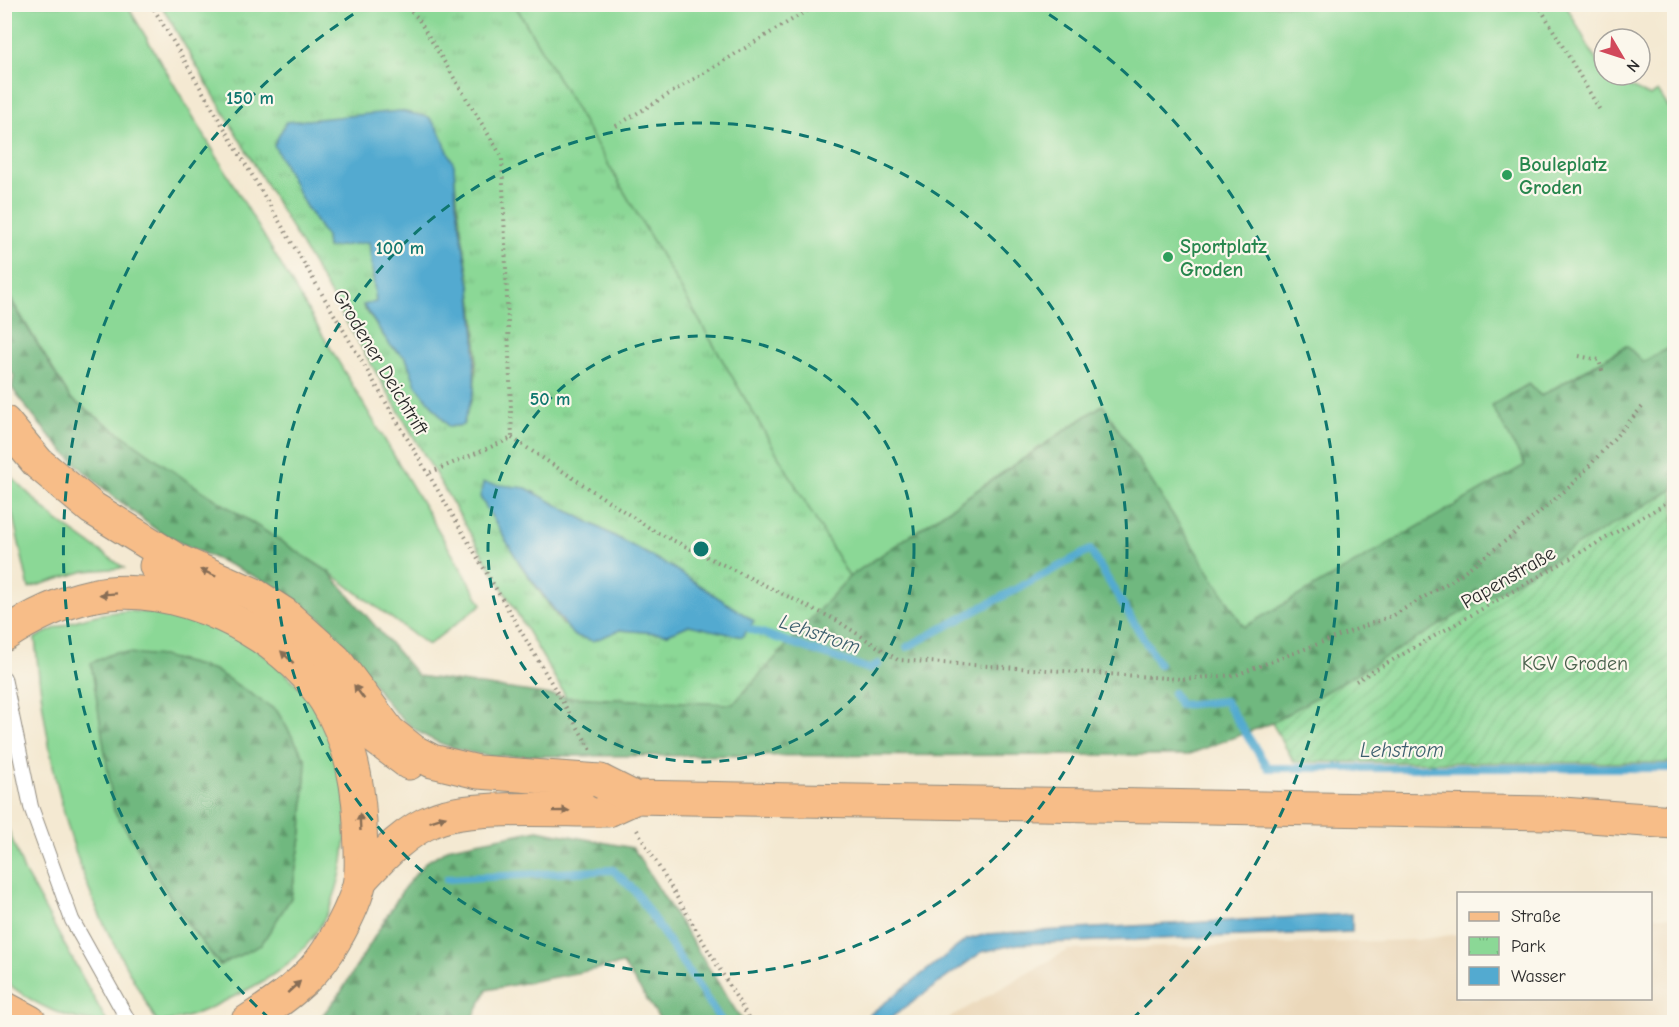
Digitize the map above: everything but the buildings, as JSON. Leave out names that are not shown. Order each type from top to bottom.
[{"type":"main road","points":[[4,422],[38,463],[93,508],[176,560],[253,594],[285,614],[335,660],[389,732],[413,751],[514,791]]},
{"type":"main road","points":[[4,446],[60,502],[172,577],[217,613]]},
{"type":"main road","points":[[4,635],[38,614],[92,595],[122,593],[159,596],[190,602],[247,627],[283,652],[326,700],[397,756],[426,774],[468,784],[514,791]]},
{"type":"main road","points":[[248,1023],[291,991],[327,952],[351,906],[360,880],[360,832],[356,778],[342,734],[326,700]]},
{"type":"main road","points":[[360,880],[385,854],[434,819],[460,812],[514,791],[600,781],[632,798],[697,797],[1548,813],[1674,822]]},
{"type":"main road","points":[[1548,813],[1674,807]]},
{"type":"main road","points":[[4,1008],[30,1023]]},
{"type":"lane","points":[[4,678],[31,807],[72,920],[129,1023]]},
{"type":"path","name":"Grodener Deichtrift","points":[[151,4],[583,737]]},
{"type":"path","points":[[402,4],[417,17],[502,158],[513,438]]},
{"type":"path","points":[[616,126],[818,4]]},
{"type":"path","points":[[1538,4],[1601,112]]},
{"type":"path","points":[[1579,356],[1599,360],[1603,374]]},
{"type":"path","points":[[513,438],[654,531],[836,620],[898,660],[1182,680],[1236,675],[1394,615],[1450,581],[1508,539],[1574,483],[1644,405]]},
{"type":"path","points":[[429,473],[513,438]]},
{"type":"path","name":"Papenstraße","points":[[1356,681],[1674,499]]},
{"type":"path","points":[[645,845],[751,1023]]},
{"type":"shaded area","points":[[1652,916],[1674,917],[1674,1022],[942,1022],[1068,950],[1417,940],[1457,934],[1457,1000],[1652,1000]]},
{"type":"green space","points":[[5,5],[127,5],[482,604],[428,645],[329,572],[190,483],[70,398],[5,289]]},
{"type":"green space","points":[[161,5],[515,5],[849,577],[733,704],[566,697]],"holes":[[[326,120],[454,165],[476,334],[474,390],[463,425],[449,427],[416,385],[406,358],[390,345],[363,306],[376,302],[369,241],[327,248],[326,237],[305,205],[274,145],[286,123]],[[526,488],[673,568],[753,621],[714,629],[689,625],[668,634],[563,625],[520,564],[504,534]]]},
{"type":"green space","name":"Sportplatz Groden","points":[[515,5],[1566,5],[1592,53],[1592,87],[1630,87],[1650,96],[1658,91],[1674,116],[1674,345],[1643,362],[1626,346],[1541,396],[1529,384],[1492,405],[1526,465],[1244,628],[1102,405],[849,577]]},
{"type":"green space","points":[[4,289],[70,398],[190,483],[329,572],[418,676],[566,697],[733,704],[849,577],[1103,405],[1244,627],[1525,465],[1492,406],[1529,384],[1541,396],[1627,346],[1643,362],[1674,345],[1674,489],[1272,723],[1187,755],[490,756],[452,748],[424,735],[403,720],[386,701],[338,636],[314,613],[297,600],[260,579],[161,533],[82,469],[39,424],[12,388],[14,375],[5,369]]},
{"type":"green space","points":[[4,470],[55,519],[124,568],[85,571],[29,588]]},
{"type":"green space","name":"KGV Groden","points":[[1674,489],[1674,763],[1294,762],[1272,723]]},
{"type":"green space","points":[[128,611],[173,615],[218,626],[245,640],[268,658],[310,699],[323,721],[336,750],[346,804],[343,861],[337,888],[327,914],[312,938],[287,964],[257,984],[206,1010],[186,1017],[157,1022],[97,909],[73,844],[48,742],[35,638],[80,619]],"holes":[[[162,656],[214,670],[277,711],[306,760],[302,832],[291,898],[220,965],[187,923],[115,811],[107,759]]]},
{"type":"green space","points":[[116,652],[162,656],[214,670],[277,711],[306,760],[302,832],[291,898],[261,945],[220,965],[187,923],[114,811],[91,663]]},
{"type":"green space","points":[[5,821],[24,871],[107,1022],[79,1019],[52,1011],[5,981]]},
{"type":"green space","points":[[538,830],[633,848],[743,1022],[662,1022],[623,964],[487,990],[471,1022],[317,1022],[341,992],[404,888],[426,862],[451,847]]},
{"type":"water","points":[[400,111],[429,117],[438,129],[454,165],[456,203],[471,292],[475,338],[474,390],[463,425],[449,427],[416,385],[406,358],[390,345],[363,305],[376,302],[369,242],[327,248],[326,237],[305,205],[274,145],[286,122]]},
{"type":"water","points":[[483,483],[526,488],[673,568],[754,621],[742,637],[689,625],[668,634],[620,630],[593,641],[573,635],[520,564],[480,497]]},
{"type":"water","points":[[1352,914],[1352,932],[1018,944],[982,952],[885,1022],[860,1022],[966,940],[987,934]]},
{"type":"waterway","name":"Lehstrom","points":[[907,647],[1090,550],[1159,664]]},
{"type":"waterway","name":"Lehstrom","points":[[750,629],[869,669],[878,664]]},
{"type":"waterway","name":"Lehstrom","points":[[1173,693],[1180,705],[1225,701],[1268,768],[1674,768]]},
{"type":"waterway","points":[[447,879],[613,870],[635,891],[722,1022]]},
{"type":"place","name":"Bouleplatz Groden","points":[[1507,175]]},
{"type":"place","name":"Sportplatz Groden","points":[[1168,257]]}]
